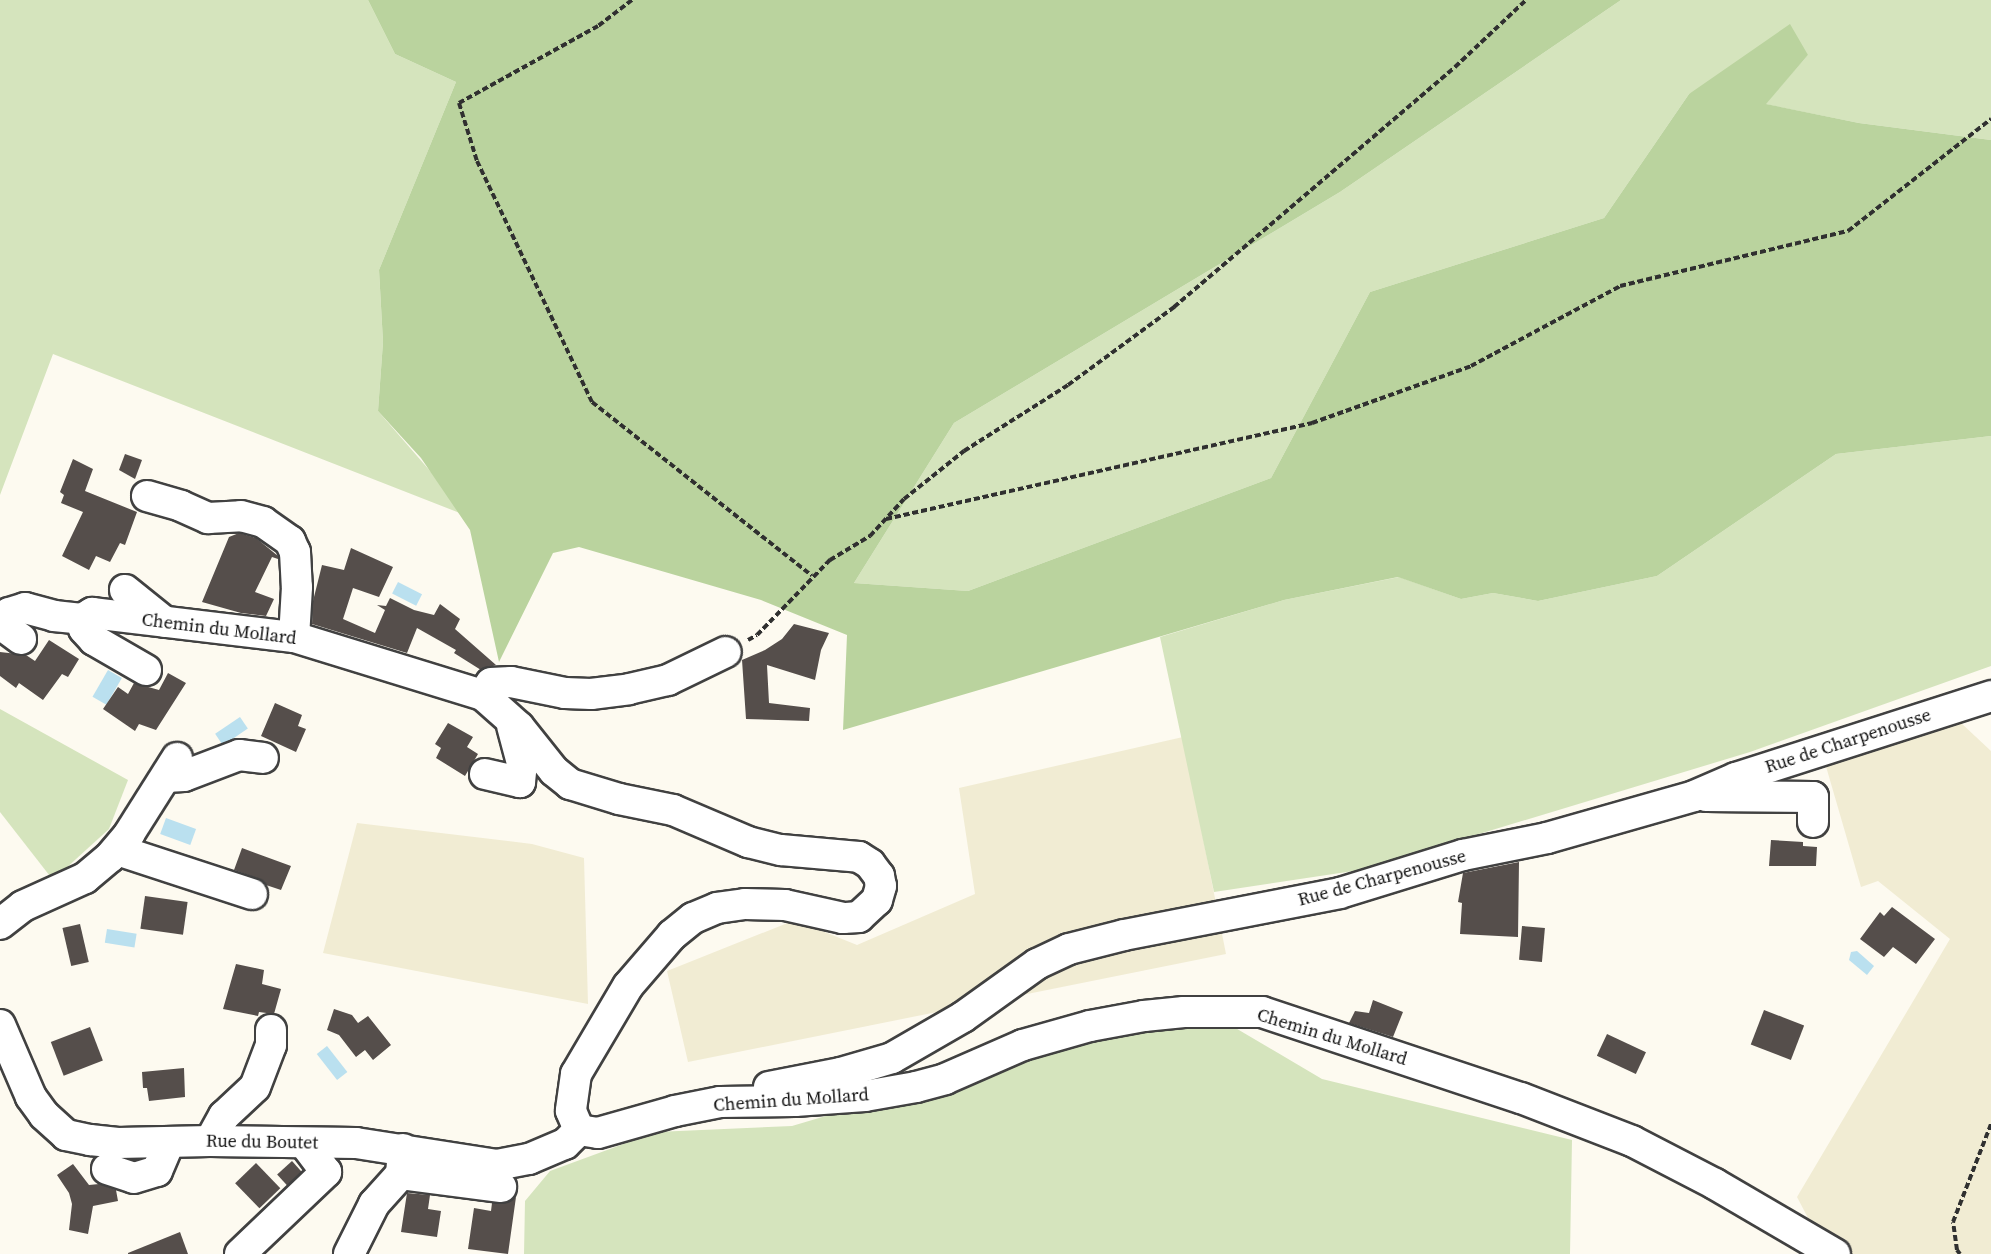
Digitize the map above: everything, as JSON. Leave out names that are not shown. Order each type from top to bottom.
[{"type":"street","points":[[147,496],[181,506],[208,518],[241,516],[263,522],[290,541],[295,552],[297,587],[294,637]]},
{"type":"street","points":[[126,590],[165,622]]},
{"type":"street","points":[[21,639],[0,624],[9,613],[25,609],[54,616],[88,630],[146,670]]},
{"type":"street","name":"Chemin du Mollard","points":[[88,630],[92,613],[294,637],[483,695],[511,720],[554,771],[570,784],[619,799],[673,810],[748,842],[781,850],[859,856],[870,864],[879,876],[881,886],[878,900],[859,917],[843,918],[785,905],[745,904],[717,908],[693,918],[672,935],[628,986],[576,1074],[571,1110],[579,1130],[598,1133],[675,1111],[720,1102],[795,1101],[865,1096],[945,1079],[1023,1045],[1090,1026],[1144,1016],[1184,1012],[1262,1012],[1521,1098],[1632,1141],[1715,1184],[1835,1254]]},
{"type":"street","points":[[483,695],[491,683],[511,682],[565,693],[591,694],[629,689],[668,680],[726,652]]},
{"type":"street","name":"Rue de Charpenousse","points":[[720,1102],[755,1090],[841,1073],[892,1058],[963,1017],[1038,964],[1069,949],[1124,935],[1340,893],[1463,855],[1547,838],[1694,796],[1736,777],[1991,696]]},
{"type":"street","points":[[485,774],[520,782],[522,763],[511,720]]},
{"type":"street","points":[[0,924],[23,906],[85,878],[117,850],[172,767],[184,776],[239,755],[263,758]]},
{"type":"street","points":[[1694,796],[1813,797],[1813,822]]},
{"type":"street","points":[[117,850],[252,894]]},
{"type":"street","name":"Rue du Boutet","points":[[0,1025],[31,1097],[66,1135],[118,1143],[210,1141],[356,1143],[402,1162],[497,1165],[529,1159],[565,1144],[579,1130]]},
{"type":"street","points":[[210,1141],[224,1116],[255,1087],[272,1045],[271,1030]]},
{"type":"street","points":[[107,1169],[134,1178],[157,1171],[169,1143]]},
{"type":"street","points":[[240,1254],[326,1172],[304,1143]]},
{"type":"street","points":[[349,1254],[374,1204],[402,1162],[501,1187]]},
{"type":"path","points":[[632,0],[598,26],[459,103],[477,161],[592,402],[812,576]]},
{"type":"path","points":[[726,652],[757,635],[812,576],[830,560],[870,536],[904,499],[964,451],[1068,384],[1174,307],[1455,67],[1526,0]]},
{"type":"path","points":[[886,519],[1312,423],[1471,366],[1620,286],[1848,231],[1991,119]]},
{"type":"path","points":[[1960,1254],[1957,1250],[1953,1222],[1991,1124]]},
{"type":"shaded area","points":[[1960,722],[1991,751],[1991,1254],[1827,1254],[1797,1197],[1950,939],[1878,881],[1861,887],[1825,763]]},
{"type":"shaded area","points":[[1183,737],[1226,954],[688,1062],[667,971],[795,920],[857,945],[975,894],[959,788]]},
{"type":"shaded area","points":[[357,823],[532,844],[584,858],[588,1004],[323,953]]},
{"type":"green space","points":[[0,0],[368,0],[395,54],[456,82],[379,270],[383,342],[378,411],[470,517],[53,354],[0,495]]},
{"type":"green space","points":[[368,0],[1621,0],[1340,192],[954,423],[854,583],[968,591],[1271,478],[1370,292],[1604,218],[1689,94],[1790,24],[1808,55],[1766,104],[1859,123],[1991,140],[1991,436],[1836,454],[1657,576],[1538,601],[1493,593],[1461,599],[1398,577],[1284,600],[843,730],[847,635],[761,600],[579,547],[553,553],[499,662],[470,530],[421,458],[378,411],[383,342],[379,270],[456,82],[395,54]]},
{"type":"green space","points":[[1621,0],[1991,0],[1991,140],[1859,123],[1765,104],[1808,55],[1689,94],[1604,218],[1370,292],[1271,478],[968,591],[854,583],[954,423],[1340,192]]},
{"type":"green space","points":[[1991,436],[1991,666],[1750,752],[1360,870],[1214,892],[1160,637],[1284,600],[1399,577],[1461,599],[1493,593],[1538,601],[1657,576],[1836,454]]},
{"type":"green space","points":[[0,709],[128,780],[109,829],[53,880],[0,812]]},
{"type":"green space","points":[[1227,1023],[1322,1079],[1572,1140],[1570,1254],[524,1254],[525,1201],[550,1171],[656,1132],[792,1126],[1106,1033]]},
{"type":"water","points":[[398,582],[422,594],[416,606],[392,594]]},
{"type":"water","points":[[108,670],[122,678],[106,705],[92,697]]},
{"type":"water","points":[[240,717],[248,729],[223,745],[215,734]]},
{"type":"water","points":[[166,818],[196,829],[190,845],[160,834]]},
{"type":"water","points":[[107,929],[137,934],[134,948],[105,943]]},
{"type":"water","points":[[1857,951],[1874,966],[1867,975],[1849,960],[1851,952]]},
{"type":"water","points":[[327,1046],[347,1072],[337,1080],[317,1054]]},
{"type":"building","points":[[125,454],[142,460],[135,479],[119,470]]},
{"type":"building","points":[[73,459],[93,469],[85,491],[137,512],[125,545],[120,543],[110,562],[96,556],[89,570],[62,556],[83,512],[61,503],[64,495],[60,492]]},
{"type":"building","points":[[239,533],[256,538],[278,556],[278,559],[272,557],[255,592],[274,599],[266,616],[241,613],[202,602],[229,537]]},
{"type":"building","points":[[351,548],[393,567],[379,597],[353,588],[343,619],[375,633],[385,610],[377,605],[386,606],[390,598],[414,610],[434,615],[440,604],[460,619],[455,629],[496,665],[481,670],[454,653],[456,650],[417,628],[407,653],[312,624],[313,601],[322,565],[344,570]]},
{"type":"building","points":[[794,624],[829,633],[821,650],[815,680],[767,665],[769,703],[810,708],[809,721],[746,719],[742,660],[765,650],[782,639]]},
{"type":"building","points":[[49,640],[79,659],[68,677],[62,674],[43,700],[19,683],[16,688],[0,676],[0,652],[26,655],[35,661]]},
{"type":"building","points":[[168,673],[186,683],[156,730],[139,724],[135,731],[103,709],[118,687],[128,694],[134,683],[159,690]]},
{"type":"building","points":[[275,703],[302,715],[298,726],[306,729],[296,752],[261,736]]},
{"type":"building","points":[[448,723],[473,737],[467,747],[478,754],[465,776],[436,758],[441,748],[435,744]]},
{"type":"building","points":[[1771,840],[1803,842],[1803,846],[1817,847],[1816,866],[1769,866]]},
{"type":"building","points":[[242,848],[291,866],[281,890],[234,870]]},
{"type":"building","points":[[1519,862],[1518,937],[1460,934],[1462,903],[1458,902],[1463,873]]},
{"type":"building","points":[[145,896],[188,902],[183,935],[140,929]]},
{"type":"building","points":[[1892,907],[1935,939],[1916,964],[1893,947],[1884,957],[1860,939],[1880,912],[1884,916]]},
{"type":"building","points":[[80,924],[89,962],[71,966],[62,928]]},
{"type":"building","points":[[1522,926],[1545,928],[1542,962],[1519,960]]},
{"type":"building","points":[[236,964],[264,970],[262,984],[281,989],[274,1014],[259,1012],[258,1016],[223,1009]]},
{"type":"building","points":[[1373,1000],[1403,1012],[1393,1037],[1349,1023],[1355,1011],[1369,1013]]},
{"type":"building","points":[[334,1009],[352,1015],[358,1023],[368,1016],[391,1045],[373,1060],[365,1050],[356,1057],[339,1035],[327,1030]]},
{"type":"building","points":[[1764,1010],[1804,1025],[1791,1060],[1751,1045]]},
{"type":"building","points":[[90,1027],[103,1061],[64,1076],[51,1042]]},
{"type":"building","points":[[1607,1034],[1646,1052],[1636,1074],[1597,1056]]},
{"type":"building","points":[[184,1068],[185,1097],[149,1101],[147,1088],[143,1088],[142,1072]]},
{"type":"building","points":[[292,1161],[302,1172],[287,1186],[277,1174]]},
{"type":"building","points":[[256,1163],[280,1188],[259,1208],[235,1183]]},
{"type":"building","points":[[73,1164],[89,1185],[99,1184],[116,1190],[118,1201],[93,1206],[88,1234],[69,1230],[72,1204],[69,1193],[57,1175]]},
{"type":"building","points":[[407,1193],[430,1195],[428,1209],[441,1211],[437,1237],[401,1232]]},
{"type":"building","points":[[516,1197],[508,1254],[468,1249],[474,1208],[491,1211],[492,1203],[507,1203]]},
{"type":"building","points":[[180,1232],[188,1254],[128,1254],[128,1253]]}]
